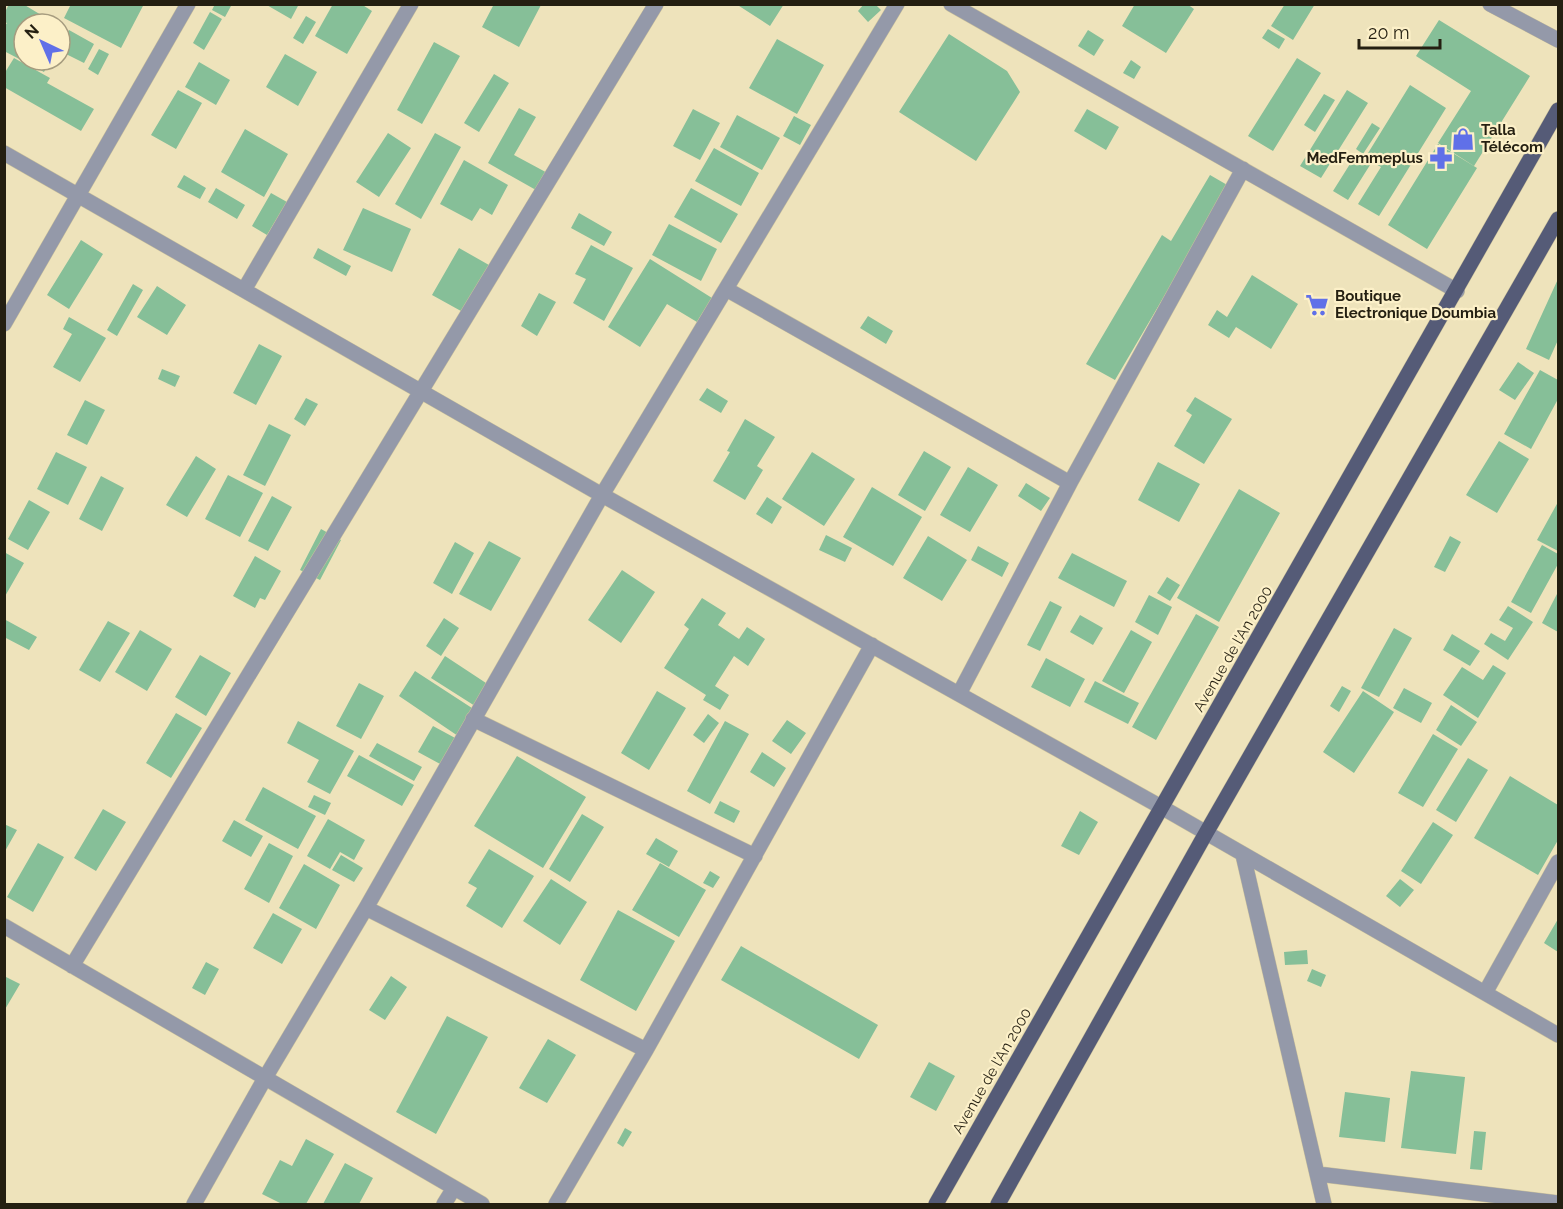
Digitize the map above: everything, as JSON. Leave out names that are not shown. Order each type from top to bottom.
[{"type":"main road","name":"Avenue de l'An 2000","points":[[936,1204],[1558,110]]},
{"type":"main road","points":[[998,1204],[1206,833],[1558,219]]},
{"type":"street","points":[[4,324],[188,4]]},
{"type":"street","points":[[244,290],[411,4]]},
{"type":"street","points":[[72,966],[656,4]]},
{"type":"street","points":[[194,1204],[602,495],[897,4]]},
{"type":"street","points":[[951,4],[1457,291]]},
{"type":"street","points":[[1490,4],[1558,40]]},
{"type":"street","points":[[4,153],[602,495],[1163,808],[1558,1035]]},
{"type":"street","points":[[959,694],[1070,483],[1243,169]]},
{"type":"street","points":[[726,289],[1070,483]]},
{"type":"street","points":[[556,1204],[646,1050],[872,645]]},
{"type":"street","points":[[473,719],[755,856]]},
{"type":"street","points":[[1243,855],[1324,1204]]},
{"type":"street","points":[[1485,993],[1558,862]]},
{"type":"street","points":[[366,908],[646,1050]]},
{"type":"street","points":[[4,926],[482,1204]]},
{"type":"street","points":[[1318,1174],[1558,1203]]},
{"type":"street","points":[[444,1204],[454,1188]]},
{"type":"building","points":[[9,4],[23,4],[36,12],[12,12],[12,55],[4,51],[4,27],[7,23],[4,22],[4,14]]},
{"type":"building","points":[[71,4],[144,4],[121,48],[72,22],[72,12],[67,12]]},
{"type":"building","points":[[215,4],[231,6],[225,17],[212,10]]},
{"type":"building","points":[[265,4],[299,4],[291,19]]},
{"type":"building","points":[[333,4],[361,4],[372,11],[347,54],[315,36]]},
{"type":"building","points":[[494,4],[541,5],[519,47],[482,27]]},
{"type":"building","points":[[736,4],[784,4],[770,26]]},
{"type":"building","points":[[864,4],[875,4],[881,10],[868,22],[858,11]]},
{"type":"building","points":[[1135,4],[1187,4],[1194,9],[1166,53],[1122,26]]},
{"type":"building","points":[[1285,4],[1315,4],[1293,40],[1271,26]]},
{"type":"building","points":[[210,12],[222,19],[204,50],[193,43]]},
{"type":"building","points":[[306,16],[316,22],[303,44],[293,38]]},
{"type":"building","points":[[1439,20],[1530,76],[1474,166],[1438,143],[1471,91],[1416,56]]},
{"type":"building","points":[[1268,29],[1285,39],[1279,49],[1262,38]]},
{"type":"building","points":[[1088,30],[1104,40],[1094,56],[1078,46]]},
{"type":"building","points":[[72,32],[94,44],[84,63],[72,57]]},
{"type":"building","points":[[949,34],[1007,71],[1020,92],[976,161],[899,112]]},
{"type":"building","points":[[777,39],[824,65],[797,114],[749,88]]},
{"type":"building","points":[[434,42],[460,56],[422,124],[397,110]]},
{"type":"building","points":[[99,49],[109,54],[98,75],[88,69]]},
{"type":"building","points":[[285,54],[317,72],[298,106],[266,87]]},
{"type":"building","points":[[1297,58],[1321,73],[1273,151],[1248,136]]},
{"type":"building","points":[[1131,60],[1141,67],[1134,79],[1123,73]]},
{"type":"building","points":[[12,61],[12,72],[39,72],[50,78],[47,83],[94,109],[81,131],[4,87],[4,74]]},
{"type":"building","points":[[199,62],[230,80],[216,105],[185,87]]},
{"type":"building","points":[[494,74],[509,83],[479,132],[464,123]]},
{"type":"building","points":[[1410,85],[1446,108],[1379,216],[1358,204],[1381,167],[1365,158]]},
{"type":"building","points":[[178,90],[202,103],[176,149],[151,135]]},
{"type":"building","points":[[1347,90],[1368,103],[1321,178],[1300,166]]},
{"type":"building","points":[[1324,94],[1335,100],[1315,132],[1304,125]]},
{"type":"building","points":[[519,108],[536,117],[514,155],[553,176],[543,194],[488,163]]},
{"type":"building","points":[[693,109],[720,123],[700,160],[673,146]]},
{"type":"building","points":[[1087,109],[1119,127],[1106,150],[1074,131]]},
{"type":"building","points":[[737,115],[780,138],[762,170],[720,147]]},
{"type":"building","points":[[794,116],[811,125],[800,145],[783,136]]},
{"type":"building","points":[[1372,123],[1380,128],[1363,154],[1356,149]]},
{"type":"building","points":[[245,129],[288,154],[264,197],[221,172]]},
{"type":"building","points":[[388,133],[411,148],[379,197],[356,182]]},
{"type":"building","points":[[435,133],[461,147],[421,219],[395,204]]},
{"type":"building","points":[[1438,144],[1477,168],[1427,249],[1388,225]]},
{"type":"building","points":[[714,148],[759,173],[741,206],[695,181]]},
{"type":"building","points":[[1355,156],[1370,165],[1348,200],[1333,191]]},
{"type":"building","points":[[464,160],[508,185],[492,215],[480,208],[472,221],[440,204]]},
{"type":"building","points":[[184,175],[206,188],[200,199],[177,187]]},
{"type":"building","points":[[1210,175],[1229,186],[1115,380],[1086,364],[1162,235],[1171,241]]},
{"type":"building","points":[[216,188],[245,205],[237,219],[208,202]]},
{"type":"building","points":[[691,188],[738,214],[721,243],[674,217]]},
{"type":"building","points":[[271,193],[287,202],[267,235],[252,226]]},
{"type":"building","points":[[363,208],[411,229],[392,272],[343,250]]},
{"type":"building","points":[[579,213],[612,232],[604,246],[571,228]]},
{"type":"building","points":[[669,224],[717,249],[701,281],[652,255]]},
{"type":"building","points":[[81,240],[103,254],[69,309],[47,295]]},
{"type":"building","points":[[591,245],[633,268],[604,321],[573,303],[586,279],[575,274]]},
{"type":"building","points":[[318,248],[351,266],[346,276],[313,258]]},
{"type":"building","points":[[459,248],[496,269],[470,316],[432,295]]},
{"type":"building","points":[[650,259],[712,298],[697,322],[667,304],[640,347],[608,327]]},
{"type":"building","points":[[1252,275],[1298,304],[1271,349],[1236,327],[1229,338],[1208,325],[1217,310],[1227,317]]},
{"type":"building","points":[[1558,279],[1558,340],[1549,360],[1526,349]]},
{"type":"building","points":[[133,284],[143,290],[117,336],[107,330]]},
{"type":"building","points":[[157,286],[186,305],[167,335],[137,317]]},
{"type":"building","points":[[539,293],[556,302],[537,336],[521,326]]},
{"type":"building","points":[[868,316],[893,331],[886,344],[860,328]]},
{"type":"building","points":[[69,317],[106,338],[80,382],[53,367],[72,334],[63,329]]},
{"type":"building","points":[[259,344],[282,356],[256,405],[233,393]]},
{"type":"building","points":[[1518,362],[1534,373],[1515,400],[1499,390]]},
{"type":"building","points":[[162,369],[180,376],[175,387],[158,379]]},
{"type":"building","points":[[1540,370],[1558,380],[1558,399],[1531,449],[1504,434]]},
{"type":"building","points":[[707,388],[728,401],[721,413],[699,400]]},
{"type":"building","points":[[1195,397],[1232,419],[1204,464],[1174,446],[1192,415],[1186,411]]},
{"type":"building","points":[[306,398],[318,404],[305,426],[294,419]]},
{"type":"building","points":[[85,400],[105,410],[87,445],[67,435]]},
{"type":"building","points":[[745,419],[775,437],[757,466],[763,470],[745,500],[713,481],[730,452],[727,451]]},
{"type":"building","points":[[269,424],[291,435],[265,486],[243,475]]},
{"type":"building","points":[[1499,441],[1529,459],[1497,513],[1466,495]]},
{"type":"building","points":[[924,451],[951,467],[925,511],[898,495]]},
{"type":"building","points":[[56,452],[87,467],[68,505],[37,489]]},
{"type":"building","points":[[812,452],[855,479],[824,526],[782,499]]},
{"type":"building","points":[[196,456],[216,469],[187,517],[166,505]]},
{"type":"building","points":[[1158,462],[1200,484],[1179,522],[1138,500]]},
{"type":"building","points":[[968,467],[998,485],[970,532],[940,515]]},
{"type":"building","points":[[228,475],[263,493],[240,537],[205,519]]},
{"type":"building","points":[[101,476],[124,488],[102,531],[79,519]]},
{"type":"building","points":[[1026,483],[1050,498],[1041,511],[1018,496]]},
{"type":"building","points":[[872,487],[922,517],[893,566],[843,537]]},
{"type":"building","points":[[1239,489],[1280,513],[1219,622],[1177,598]]},
{"type":"building","points":[[272,496],[292,507],[268,551],[248,541]]},
{"type":"building","points":[[767,497],[782,507],[772,524],[756,514]]},
{"type":"building","points":[[29,500],[50,512],[28,550],[8,539]]},
{"type":"building","points":[[1558,502],[1558,551],[1537,540]]},
{"type":"building","points":[[321,529],[341,540],[320,580],[300,570]]},
{"type":"building","points":[[826,535],[852,548],[845,562],[819,550]]},
{"type":"building","points":[[928,536],[967,560],[942,601],[903,578]]},
{"type":"building","points":[[1450,536],[1461,542],[1445,572],[1434,567]]},
{"type":"building","points":[[489,541],[521,558],[491,611],[459,594]]},
{"type":"building","points":[[455,542],[474,553],[452,594],[433,583]]},
{"type":"building","points":[[1542,545],[1558,554],[1558,564],[1531,613],[1511,602]]},
{"type":"building","points":[[978,546],[1009,563],[1002,577],[971,560]]},
{"type":"building","points":[[4,552],[24,563],[4,598]]},
{"type":"building","points":[[1072,553],[1127,581],[1114,607],[1058,578]]},
{"type":"building","points":[[255,556],[281,571],[265,600],[260,598],[255,608],[233,596]]},
{"type":"building","points":[[622,570],[655,592],[621,643],[588,620]]},
{"type":"building","points":[[1167,577],[1180,585],[1170,601],[1157,593]]},
{"type":"building","points":[[1558,592],[1558,632],[1542,623]]},
{"type":"building","points":[[1149,595],[1172,607],[1158,635],[1135,622]]},
{"type":"building","points":[[702,598],[726,613],[718,625],[739,639],[747,627],[765,639],[748,666],[734,656],[715,686],[729,695],[720,710],[703,700],[706,695],[664,668],[689,629],[684,625]]},
{"type":"building","points":[[1050,601],[1062,607],[1040,651],[1027,645]]},
{"type":"building","points":[[1508,606],[1533,622],[1508,660],[1484,644],[1491,633],[1505,641],[1513,628],[1499,620]]},
{"type":"building","points":[[1196,614],[1219,627],[1156,740],[1132,727]]},
{"type":"building","points":[[1080,615],[1103,628],[1093,645],[1070,632]]},
{"type":"building","points":[[444,618],[459,628],[441,656],[426,646]]},
{"type":"building","points":[[4,619],[37,637],[29,650],[4,637]]},
{"type":"building","points":[[108,621],[130,633],[100,682],[79,670]]},
{"type":"building","points":[[1394,628],[1412,638],[1379,697],[1361,688]]},
{"type":"building","points":[[140,630],[172,649],[147,691],[115,672]]},
{"type":"building","points":[[1131,630],[1152,642],[1124,693],[1102,681]]},
{"type":"building","points":[[1452,634],[1480,651],[1470,666],[1443,650]]},
{"type":"building","points":[[200,655],[231,673],[206,716],[175,697]]},
{"type":"building","points":[[445,656],[489,685],[475,706],[431,678]]},
{"type":"building","points":[[1046,658],[1085,679],[1070,707],[1031,687]]},
{"type":"building","points":[[1493,665],[1506,673],[1478,718],[1443,695],[1462,667],[1483,680]]},
{"type":"building","points":[[415,671],[475,710],[458,736],[399,696]]},
{"type":"building","points":[[1095,681],[1139,703],[1128,724],[1084,702]]},
{"type":"building","points":[[359,683],[384,696],[361,739],[336,726]]},
{"type":"building","points":[[1342,686],[1351,691],[1339,712],[1330,706]]},
{"type":"building","points":[[1404,688],[1432,703],[1421,723],[1393,708]]},
{"type":"building","points":[[657,691],[686,708],[649,770],[621,753]]},
{"type":"building","points":[[1363,691],[1394,712],[1354,773],[1323,752]]},
{"type":"building","points":[[1451,705],[1477,722],[1461,746],[1436,730]]},
{"type":"building","points":[[176,713],[202,728],[171,778],[146,763]]},
{"type":"building","points":[[708,714],[719,723],[704,743],[693,735]]},
{"type":"building","points":[[787,720],[806,733],[791,754],[772,741]]},
{"type":"building","points":[[298,721],[354,751],[330,794],[307,782],[319,760],[287,743]]},
{"type":"building","points":[[725,721],[749,734],[710,804],[687,791]]},
{"type":"building","points":[[433,726],[457,739],[442,765],[418,752]]},
{"type":"building","points":[[1433,734],[1458,749],[1423,807],[1398,793]]},
{"type":"building","points":[[377,743],[422,767],[414,781],[369,756]]},
{"type":"building","points":[[762,752],[786,768],[774,787],[750,772]]},
{"type":"building","points":[[359,755],[414,785],[402,806],[347,776]]},
{"type":"building","points":[[517,756],[586,797],[543,868],[474,826]]},
{"type":"building","points":[[1468,758],[1488,770],[1456,822],[1436,810]]},
{"type":"building","points":[[1510,776],[1558,805],[1558,840],[1538,875],[1474,838]]},
{"type":"building","points":[[263,787],[316,816],[298,849],[245,820]]},
{"type":"building","points":[[314,795],[331,803],[325,815],[308,807]]},
{"type":"building","points":[[720,801],[740,811],[734,823],[714,813]]},
{"type":"building","points":[[103,809],[126,822],[96,871],[74,858]]},
{"type":"building","points":[[1080,811],[1098,822],[1079,855],[1061,846]]},
{"type":"building","points":[[582,814],[604,827],[570,882],[549,869]]},
{"type":"building","points":[[328,819],[365,840],[354,860],[340,852],[330,869],[307,856]]},
{"type":"building","points":[[234,820],[263,836],[251,857],[222,841]]},
{"type":"building","points":[[1433,822],[1453,835],[1421,884],[1401,871]]},
{"type":"building","points":[[4,824],[17,830],[4,853]]},
{"type":"building","points":[[656,838],[678,851],[669,867],[646,854]]},
{"type":"building","points":[[38,843],[64,857],[33,912],[7,897]]},
{"type":"building","points":[[269,843],[293,856],[269,903],[244,889]]},
{"type":"building","points":[[489,849],[534,876],[502,928],[466,906],[477,888],[468,883]]},
{"type":"building","points":[[341,855],[363,868],[354,882],[332,870]]},
{"type":"building","points":[[660,863],[706,890],[679,937],[632,910]]},
{"type":"building","points":[[304,864],[340,885],[316,929],[279,908]]},
{"type":"building","points":[[710,871],[720,877],[713,888],[703,883]]},
{"type":"building","points":[[551,879],[587,902],[560,945],[523,921]]},
{"type":"building","points":[[1400,879],[1414,890],[1400,907],[1386,896]]},
{"type":"building","points":[[618,910],[675,941],[636,1011],[580,980]]},
{"type":"building","points":[[273,913],[302,929],[282,964],[253,948]]},
{"type":"building","points":[[1558,919],[1558,952],[1544,943]]},
{"type":"building","points":[[741,946],[878,1025],[859,1059],[721,980]]},
{"type":"building","points":[[1307,950],[1308,964],[1285,965],[1284,952]]},
{"type":"building","points":[[206,962],[219,969],[205,995],[192,988]]},
{"type":"building","points":[[1312,969],[1326,975],[1321,987],[1307,981]]},
{"type":"building","points":[[4,976],[20,984],[4,1011]]},
{"type":"building","points":[[391,976],[407,987],[385,1020],[369,1010]]},
{"type":"building","points":[[447,1016],[488,1037],[436,1134],[396,1112]]},
{"type":"building","points":[[548,1039],[576,1055],[547,1103],[519,1088]]},
{"type":"building","points":[[929,1062],[955,1076],[936,1111],[910,1097]]},
{"type":"building","points":[[1411,1071],[1465,1077],[1456,1154],[1401,1148]]},
{"type":"building","points":[[1345,1092],[1390,1098],[1385,1142],[1339,1137]]},
{"type":"building","points":[[625,1128],[632,1132],[623,1147],[617,1143]]},
{"type":"building","points":[[1474,1131],[1486,1132],[1482,1170],[1470,1169]]},
{"type":"building","points":[[306,1139],[334,1154],[306,1204],[282,1204],[262,1194],[280,1160],[292,1166]]},
{"type":"building","points":[[345,1163],[373,1178],[359,1204],[323,1204]]},
{"type":"place","name":"Talla Télécom","points":[[1463,139]]},
{"type":"place","name":"MedFemmeplus","points":[[1441,158]]},
{"type":"place","name":"Boutique Electronique Doumbia","points":[[1317,305]]}]
